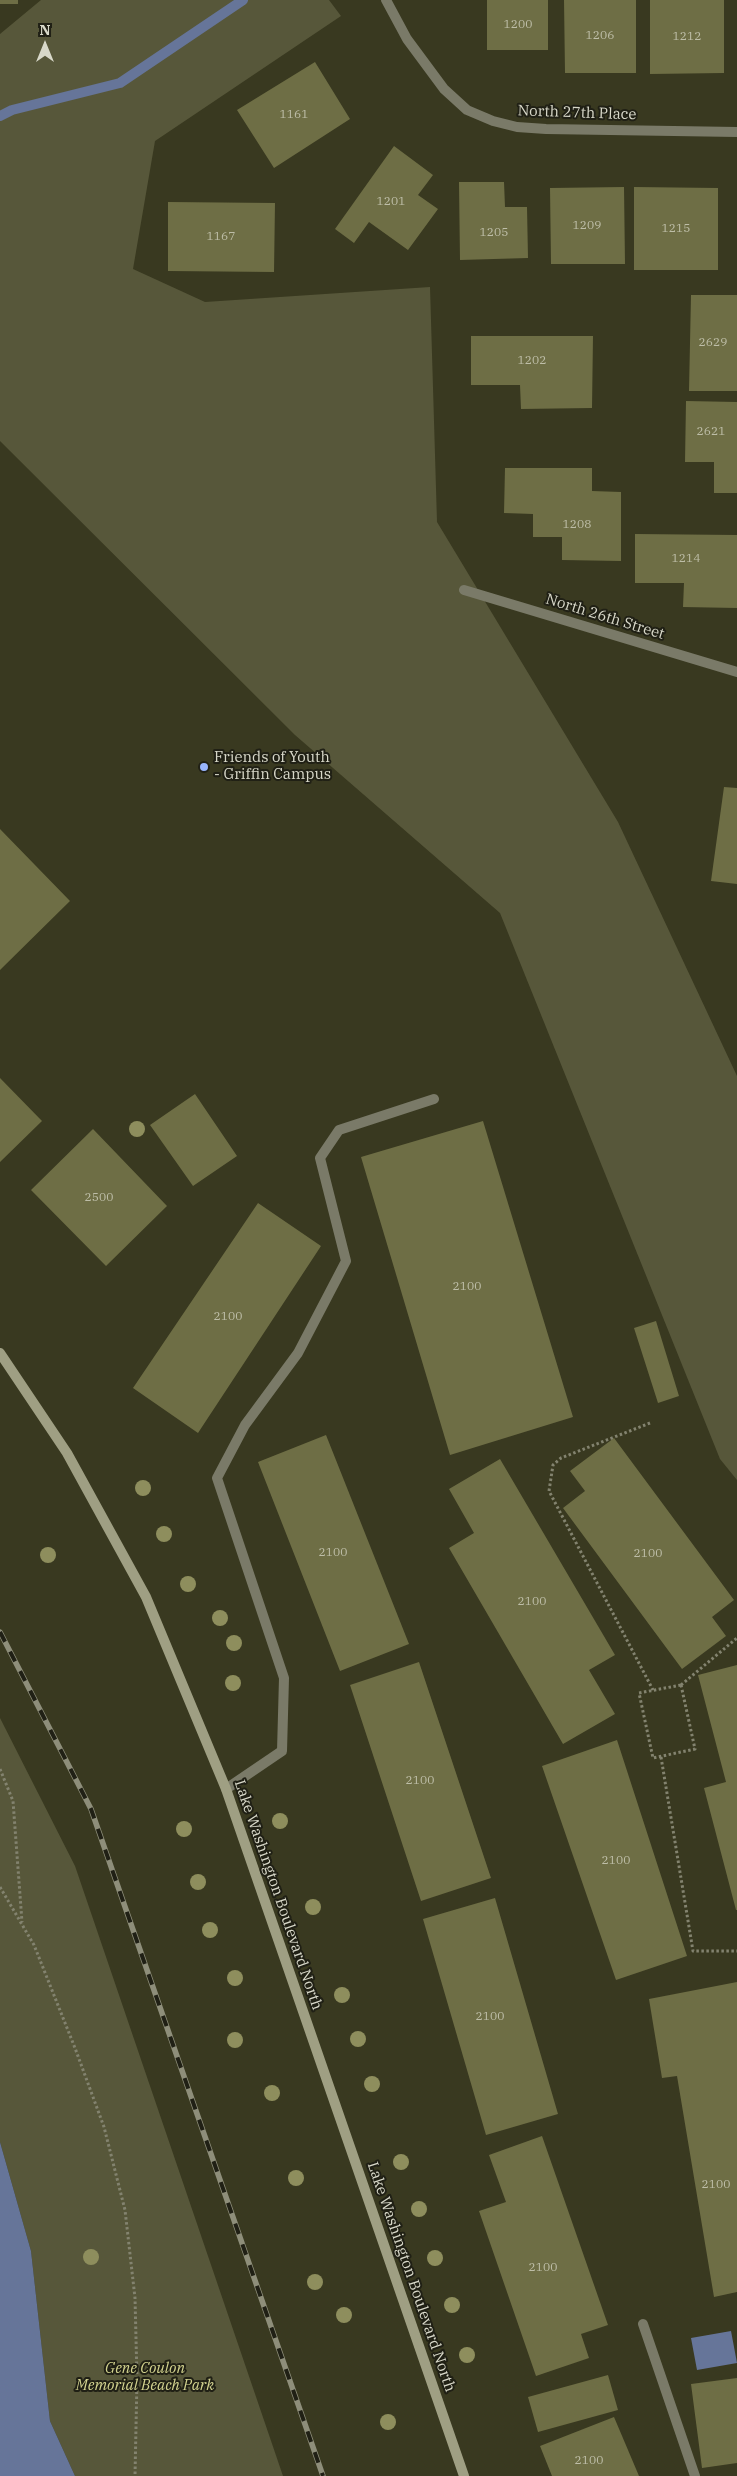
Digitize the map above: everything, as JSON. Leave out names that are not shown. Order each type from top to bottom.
[{"type":"street","name":"North 27th Place","points":[[386,0],[407,39],[444,89],[467,110],[493,121],[517,127],[546,130],[737,132]]},
{"type":"street","name":"North 26th Street","points":[[464,590],[737,672]]},
{"type":"street","points":[[226,1789],[282,1751],[284,1678],[217,1478],[245,1426],[298,1353],[346,1261],[320,1158],[339,1130],[434,1099]]},
{"type":"street","name":"Lake Washington Boulevard North","points":[[0,1353],[68,1453],[146,1597],[226,1789],[464,2476]]},
{"type":"street","points":[[643,2324],[695,2476]]},
{"type":"path","points":[[650,1423],[561,1458],[553,1465],[549,1490],[653,1690]]},
{"type":"path","points":[[681,1684],[694,1749],[653,1758],[639,1693],[681,1684],[737,1638]]},
{"type":"path","points":[[661,1757],[693,1951],[737,1951]]},
{"type":"path","points":[[0,1769],[14,1801],[22,1925]]},
{"type":"path","points":[[0,1887],[34,1945],[104,2126],[125,2210],[135,2298],[137,2379],[135,2476]]},
{"type":"green space","points":[[41,0],[329,0],[341,16],[155,141],[133,269],[205,302],[430,287],[437,522],[618,822],[737,1076],[737,1480],[720,1459],[500,913],[295,735],[0,441],[0,34]]},
{"type":"green space","name":"Gene Coulon Memorial Beach Park","points":[[0,1718],[75,1866],[283,2476],[75,2476],[50,2421],[31,2251],[0,2142]]},
{"type":"water","points":[[0,2142],[31,2251],[50,2421],[75,2476],[0,2476]]},
{"type":"water","points":[[731,2331],[737,2363],[697,2370],[691,2338]]},
{"type":"building","points":[[0,0],[18,0],[18,4],[0,4]]},
{"type":"building","points":[[487,0],[548,0],[548,50],[487,50]]},
{"type":"building","points":[[564,0],[636,0],[636,73],[565,73]]},
{"type":"building","points":[[650,0],[724,0],[724,73],[650,74]]},
{"type":"building","points":[[315,62],[350,119],[274,168],[237,110]]},
{"type":"building","points":[[394,146],[433,175],[418,195],[438,209],[408,250],[369,222],[354,243],[335,229]]},
{"type":"building","points":[[459,182],[504,182],[505,207],[527,207],[528,258],[460,260]]},
{"type":"building","points":[[624,187],[625,264],[551,264],[550,188]]},
{"type":"building","points":[[634,187],[718,188],[718,270],[634,270]]},
{"type":"building","points":[[168,202],[275,203],[274,272],[168,271]]},
{"type":"building","points":[[691,295],[737,295],[737,391],[689,391]]},
{"type":"building","points":[[471,336],[593,336],[592,408],[521,409],[520,385],[471,385]]},
{"type":"building","points":[[686,401],[737,402],[737,493],[714,493],[714,462],[685,462]]},
{"type":"building","points":[[505,468],[592,468],[592,491],[621,492],[621,561],[562,560],[562,537],[533,537],[533,514],[504,513]]},
{"type":"building","points":[[635,534],[737,535],[737,608],[683,607],[684,583],[635,583]]},
{"type":"building","points":[[724,787],[737,788],[737,884],[711,881]]},
{"type":"building","points":[[0,829],[70,901],[0,970]]},
{"type":"building","points":[[0,1078],[42,1121],[0,1162]]},
{"type":"building","points":[[195,1094],[237,1156],[193,1186],[150,1125]]},
{"type":"building","points":[[483,1121],[573,1417],[450,1455],[361,1157]]},
{"type":"building","points":[[93,1129],[167,1206],[106,1266],[31,1190]]},
{"type":"building","points":[[258,1203],[321,1246],[198,1433],[133,1388]]},
{"type":"building","points":[[656,1321],[679,1396],[658,1403],[634,1328]]},
{"type":"building","points":[[326,1435],[409,1644],[340,1671],[258,1462]]},
{"type":"building","points":[[614,1438],[734,1600],[712,1617],[726,1636],[682,1669],[563,1508],[585,1491],[570,1471]]},
{"type":"building","points":[[500,1459],[615,1655],[589,1670],[615,1714],[563,1744],[449,1548],[474,1533],[449,1489]]},
{"type":"building","points":[[419,1662],[491,1878],[421,1901],[350,1685]]},
{"type":"building","points":[[737,1665],[736,1910],[704,1788],[726,1782],[698,1675]]},
{"type":"building","points":[[617,1740],[687,1956],[616,1980],[542,1766]]},
{"type":"building","points":[[495,1898],[558,2114],[486,2135],[423,1919]]},
{"type":"building","points":[[737,1982],[737,2292],[714,2297],[677,2076],[662,2078],[649,1999]]},
{"type":"building","points":[[542,2136],[608,2325],[581,2334],[589,2358],[536,2376],[479,2211],[506,2202],[489,2155]]},
{"type":"building","points":[[608,2375],[618,2410],[538,2432],[528,2397]]},
{"type":"building","points":[[737,2378],[737,2463],[702,2468],[691,2384]]},
{"type":"building","points":[[614,2417],[639,2476],[552,2476],[540,2446]]},
{"type":"waterway","points":[[0,116],[12,110],[120,83],[243,0]]},
{"type":"railway","points":[[0,1632],[91,1809],[323,2476]]},
{"type":"place","name":"Friends of Youth - Griffin Campus","points":[[204,767]]}]
